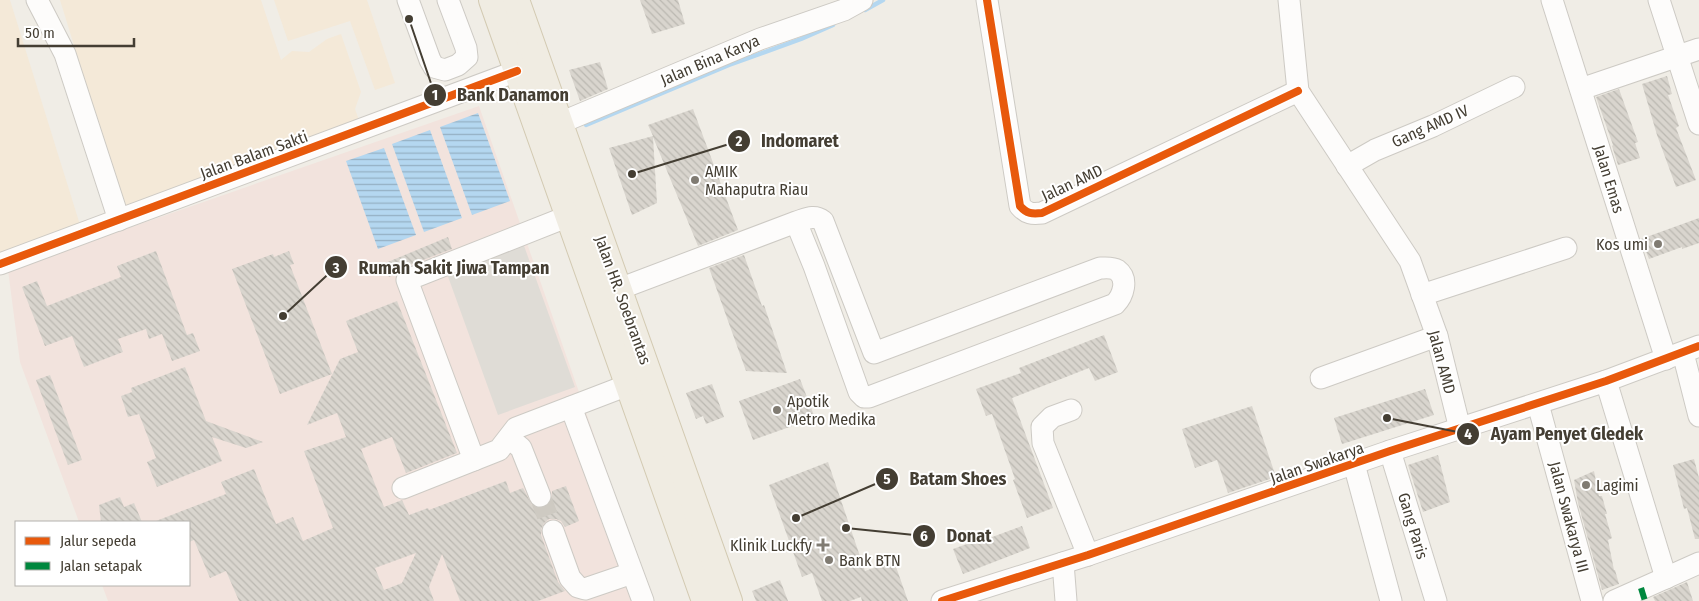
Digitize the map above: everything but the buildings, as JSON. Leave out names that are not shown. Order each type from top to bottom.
[{"type":"main road","name":"Jalan HR. Soebrantas","points":[[492,0],[568,216],[730,601]]},
{"type":"main road","name":"Jalan HR. Soebrantas","points":[[516,0],[619,289],[639,381],[705,601]]},
{"type":"street","points":[[37,0],[65,54],[120,220]]},
{"type":"street","points":[[408,0],[430,60],[434,67],[445,70],[458,65],[467,57],[455,2]]},
{"type":"street","name":"Jalan Bina Karya","points":[[560,123],[760,39],[844,10],[862,0]]},
{"type":"street","name":"Jalan AMD","points":[[987,0],[1020,206],[1025,212],[1031,214],[1042,213],[1298,91]]},
{"type":"street","name":"Jalan AMD","points":[[1289,0],[1298,91],[1410,261],[1437,336],[1460,430]]},
{"type":"street","name":"Jalan Emas","points":[[1552,0],[1581,89],[1682,353],[1699,416]]},
{"type":"street","points":[[1659,0],[1699,124]]},
{"type":"street","points":[[1581,89],[1699,49]]},
{"type":"street","name":"Jalan Balam Sakti","points":[[0,264],[517,71]]},
{"type":"street","name":"Gang AMD IV","points":[[1347,166],[1375,150],[1433,126],[1514,87]]},
{"type":"street","points":[[474,460],[407,280],[568,216]]},
{"type":"street","points":[[619,289],[812,216],[818,217],[823,221],[874,353]]},
{"type":"street","points":[[796,222],[814,266],[859,392],[864,397],[869,397],[1115,304],[1122,297],[1124,286],[1122,277],[1117,270],[1100,268],[849,363]]},
{"type":"street","points":[[1422,295],[1566,248]]},
{"type":"street","points":[[1321,378],[1437,336]]},
{"type":"street","name":"Jalan Swakarya","points":[[942,601],[1088,555],[1390,451],[1460,430],[1606,381],[1682,353]]},
{"type":"street","points":[[402,488],[498,450],[516,428],[639,381]]},
{"type":"street","points":[[1606,381],[1666,578]]},
{"type":"street","name":"Jalan Swakarya III","points":[[1538,404],[1592,601]]},
{"type":"street","points":[[570,407],[643,601]]},
{"type":"street","points":[[1071,410],[1052,417],[1042,427],[1043,443],[1088,555]]},
{"type":"street","points":[[509,438],[522,448],[540,496]]},
{"type":"street","name":"Gang Paris","points":[[1390,451],[1436,601]]},
{"type":"street","points":[[1354,464],[1391,601]]},
{"type":"street","points":[[553,531],[570,578],[578,587],[585,589],[632,573]]},
{"type":"street","points":[[1063,563],[1066,601]]},
{"type":"street","points":[[1614,601],[1643,595],[1666,578],[1699,563]]},
{"type":"shaded area","points":[[0,0],[10,0],[81,228],[0,257]]},
{"type":"shaded area","points":[[60,0],[261,0],[281,60],[292,51],[309,52],[327,39],[341,34],[361,92],[355,109],[360,123],[124,207]]},
{"type":"shaded area","points":[[274,0],[367,0],[395,83],[375,90],[350,21],[288,41]]},
{"type":"shaded area","points":[[479,106],[652,601],[108,601],[102,586],[190,586],[190,521],[79,521],[20,362],[8,270]]},
{"type":"shaded area","points":[[523,243],[575,387],[498,415],[446,271]]},
{"type":"water","points":[[478,113],[510,201],[472,215],[440,127]]},
{"type":"water","points":[[430,130],[462,218],[424,232],[392,144]]},
{"type":"water","points":[[384,148],[416,235],[378,249],[346,161]]},
{"type":"waterway","points":[[865,10],[883,0]]},
{"type":"waterway","points":[[586,125],[729,65],[801,39],[833,25]]},
{"type":"tunnel","points":[[540,496],[553,531]]},
{"type":"marked path","points":[[1641,588],[1645,601]]},
{"type":"cycle path","points":[[987,0],[1020,206],[1030,213],[1042,213],[1298,91]]},
{"type":"cycle path","points":[[0,264],[517,71]]},
{"type":"cycle path","points":[[942,601],[1088,555],[1390,451],[1606,381],[1699,346]]},
{"type":"place","name":"Bank Danamon","points":[[409,19]]},
{"type":"place","name":"Indomaret","points":[[632,174]]},
{"type":"place","name":"AMIK Mahaputra Riau","points":[[695,180]]},
{"type":"place","name":"Kos umi","points":[[1658,244]]},
{"type":"place","name":"Rumah Sakit Jiwa Tampan","points":[[283,316]]},
{"type":"place","name":"Apotik Metro Medika","points":[[777,410]]},
{"type":"place","name":"Ayam Penyet Gledek","points":[[1387,418]]},
{"type":"place","name":"Lagimi","points":[[1586,485]]},
{"type":"place","name":"Batam Shoes","points":[[796,518]]},
{"type":"place","name":"Donat","points":[[846,528]]},
{"type":"place","name":"Klinik Luckfy","points":[[823,545]]},
{"type":"place","name":"Bank BTN","points":[[829,560]]}]
